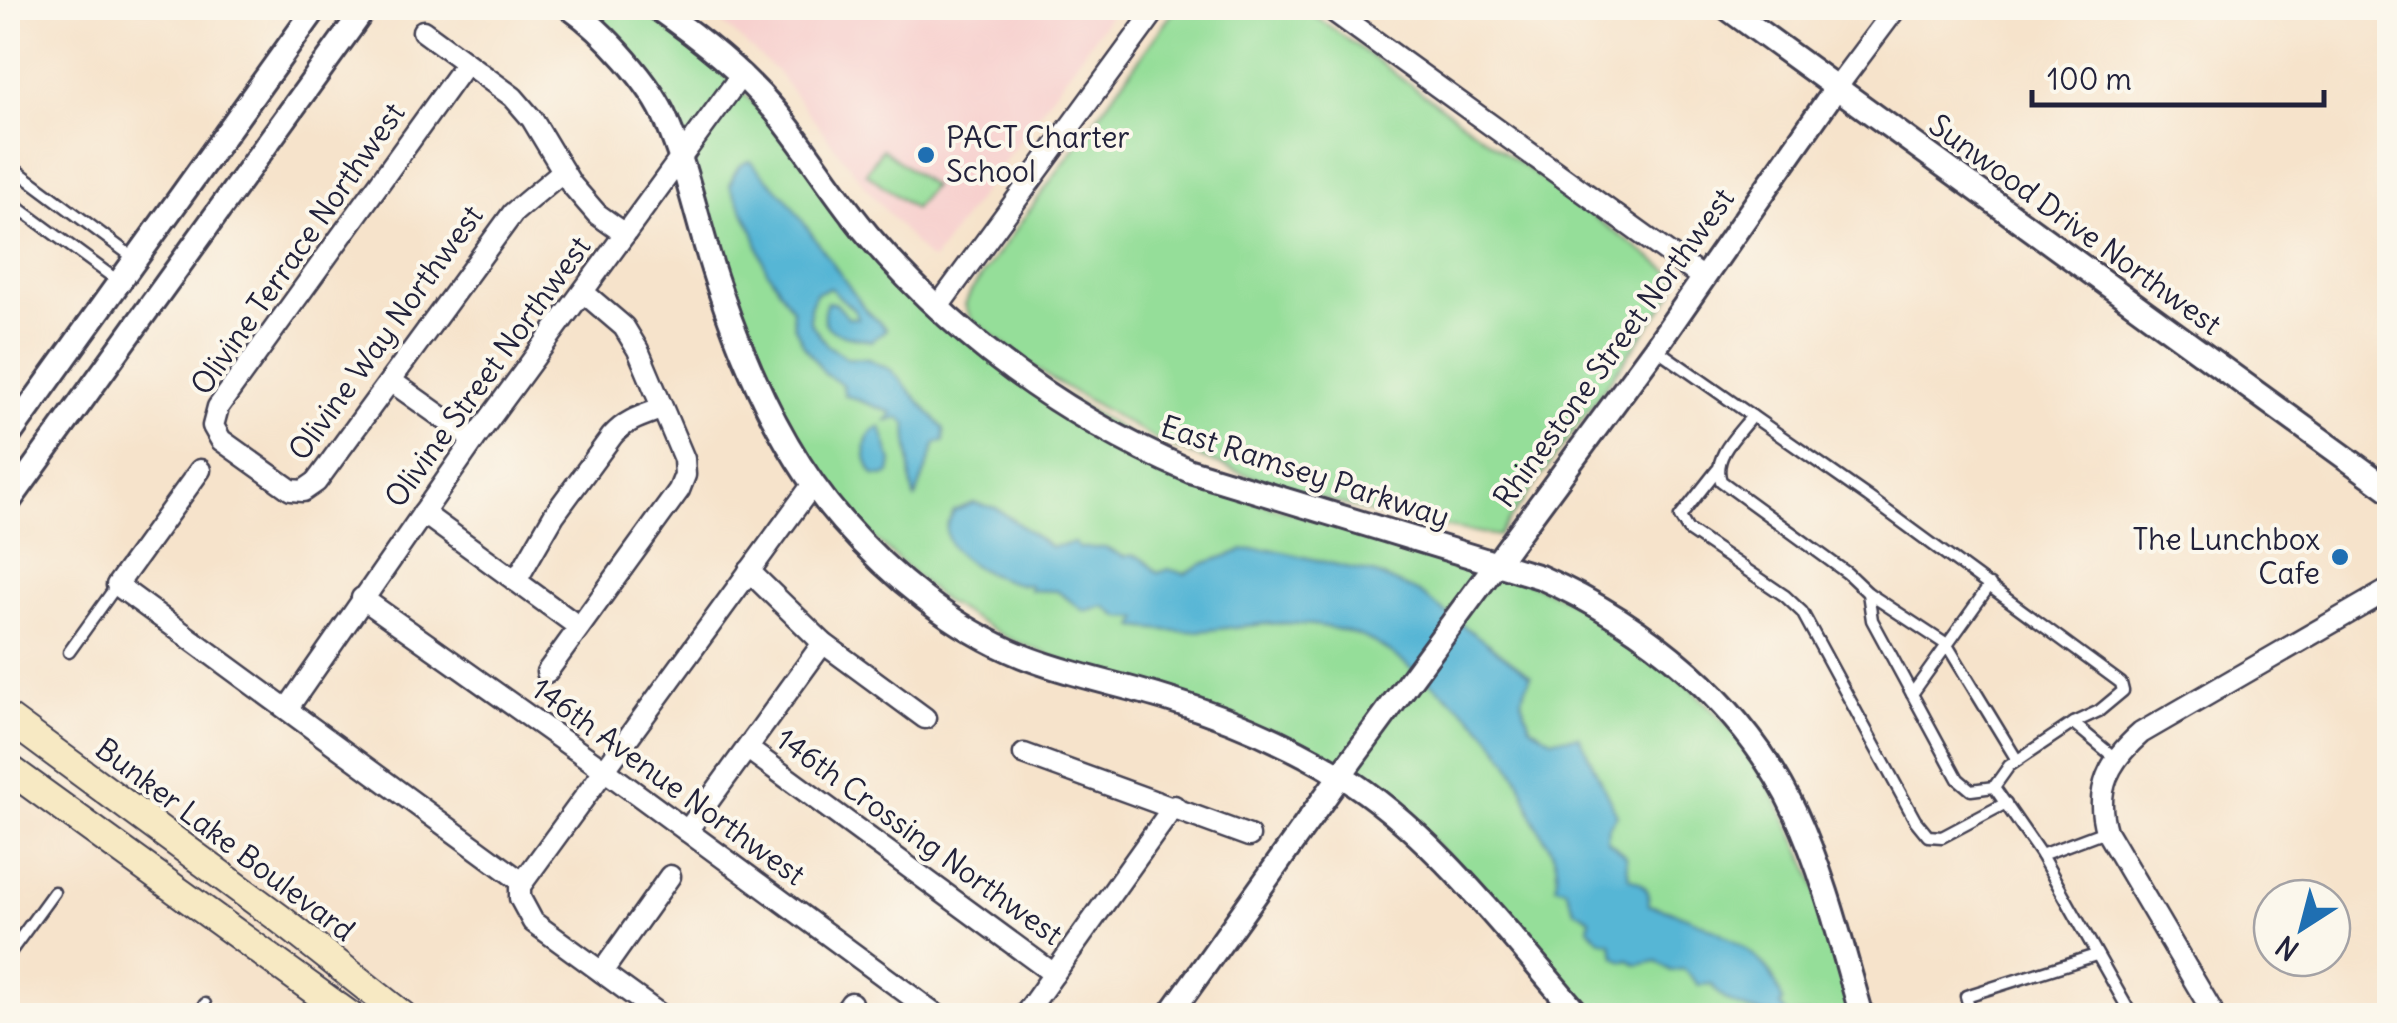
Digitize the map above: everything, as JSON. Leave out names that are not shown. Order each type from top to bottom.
[{"type":"main road","name":"Bunker Lake Boulevard","points":[[8,718],[280,918],[403,1016]]},
{"type":"main road","points":[[8,768],[350,1016]]},
{"type":"street","points":[[8,436],[316,8]]},
{"type":"street","points":[[8,504],[365,8]]},
{"type":"street","points":[[570,8],[606,37],[667,119],[737,340],[759,388],[813,484],[901,580],[980,635],[1022,656],[1227,719],[1340,776],[1448,866],[1580,1016]]},
{"type":"street","name":"East Ramsey Parkway","points":[[658,8],[742,74],[778,114],[865,232],[937,308],[1010,370],[1058,404],[1140,450],[1244,490],[1524,571],[1576,593],[1636,630],[1698,681],[1758,748],[1793,807],[1809,843],[1862,1016]]},
{"type":"street","points":[[937,308],[1157,8]]},
{"type":"street","points":[[1329,8],[1704,279]]},
{"type":"street","name":"Sunwood Drive Northwest","points":[[1727,8],[2390,490]]},
{"type":"street","name":"Rhinestone Street Northwest","points":[[1170,1016],[1340,776],[1655,348],[1896,8]]},
{"type":"street","points":[[422,32],[513,97],[532,119],[563,171],[598,214],[625,234]]},
{"type":"street","name":"Olivine Terrace Northwest","points":[[252,463],[221,440],[212,426],[218,406],[466,63]]},
{"type":"street","name":"Olivine Street Northwest","points":[[286,709],[474,440],[742,74]]},
{"type":"street","name":"Olivine Way Northwest","points":[[252,463],[291,490],[303,491],[316,482],[513,213],[563,171]]},
{"type":"street","points":[[547,672],[679,490],[685,475],[684,458],[638,350],[624,327],[583,292]]},
{"type":"street","points":[[392,382],[474,440]]},
{"type":"street","points":[[516,581],[554,515],[621,425],[662,409]]},
{"type":"street","points":[[200,470],[117,585],[521,890],[533,922],[662,1016]]},
{"type":"street","points":[[521,890],[603,770],[813,484]]},
{"type":"street","points":[[422,513],[579,627]]},
{"type":"street","points":[[749,571],[823,643],[925,718]]},
{"type":"street","points":[[2215,1016],[2106,831],[2101,794],[2115,758],[2140,734],[2390,589]]},
{"type":"street","name":"146th Avenue Northwest","points":[[362,598],[938,1016]]},
{"type":"street","points":[[687,831],[823,643]]},
{"type":"street","name":"146th Crossing Northwest","points":[[748,748],[1054,974]]},
{"type":"street","points":[[1024,754],[1249,836]]},
{"type":"street","points":[[1024,1016],[1174,806]]},
{"type":"street","points":[[602,972],[670,876]]},
{"type":"lane","points":[[8,164],[135,258]]},
{"type":"lane","points":[[8,200],[118,281]]},
{"type":"lane","points":[[1655,348],[1990,586],[2122,683],[2123,691],[2099,711],[2073,723],[2017,760],[1994,787],[1970,790],[1958,780],[1872,620],[1868,592]]},
{"type":"lane","points":[[1752,416],[1680,517],[1688,530],[1785,596],[1802,612],[1914,820],[1928,836],[1942,838],[2006,804]]},
{"type":"lane","points":[[1717,470],[1721,482],[1848,573],[1868,592],[1947,644],[2017,760]]},
{"type":"lane","points":[[69,652],[117,585]]},
{"type":"lane","points":[[1912,694],[1990,586]]},
{"type":"lane","points":[[2073,723],[2115,758]]},
{"type":"lane","points":[[1994,787],[2041,855],[2132,1016]]},
{"type":"lane","points":[[2041,855],[2106,831]]},
{"type":"lane","points":[[8,955],[54,892]]},
{"type":"lane","points":[[1972,1016],[1966,996],[2096,955]]},
{"type":"lane","points":[[197,1016],[205,1004]]},
{"type":"shaded area","name":"PACT Charter School","points":[[705,8],[1115,8],[933,260],[927,258],[872,195],[776,71]]},
{"type":"green space","points":[[581,8],[641,8],[708,59],[765,114],[938,320],[1230,494],[1523,580],[1586,608],[1665,662],[1734,731],[1769,784],[1809,867],[1854,1015],[1595,1015],[1486,892],[1375,789],[1007,638],[942,600],[846,513],[806,455],[743,329],[692,175]]},
{"type":"green space","points":[[1176,8],[1304,8],[1672,273],[1676,287],[1672,294],[1498,536],[1378,515],[1266,482],[1160,442],[1048,377],[971,319],[965,305],[971,291]]},
{"type":"green space","points":[[882,149],[932,186],[914,209],[866,173]]},
{"type":"water","points":[[750,161],[787,199],[864,308],[886,329],[872,341],[829,328],[824,313],[827,302],[836,303],[848,318],[858,318],[830,288],[816,293],[810,307],[810,322],[827,345],[847,358],[868,359],[891,370],[944,429],[944,442],[936,443],[915,499],[907,424],[900,418],[887,421],[893,413],[845,395],[842,384],[825,374],[803,344],[792,309],[766,269],[752,228],[730,186],[737,170]]},
{"type":"water","points":[[881,427],[892,462],[890,473],[884,476],[874,475],[866,455],[869,435]]},
{"type":"water","points":[[973,503],[996,508],[1050,547],[1075,543],[1078,548],[1105,548],[1124,557],[1139,557],[1158,573],[1168,569],[1185,574],[1244,550],[1270,549],[1376,574],[1418,592],[1531,676],[1521,699],[1530,726],[1552,739],[1579,736],[1617,815],[1608,827],[1607,840],[1626,856],[1629,878],[1644,887],[1649,905],[1698,922],[1746,949],[1770,973],[1783,1002],[1780,1005],[1788,1015],[1756,1012],[1734,1004],[1712,984],[1699,985],[1684,969],[1671,971],[1657,961],[1637,965],[1615,957],[1611,943],[1600,940],[1589,928],[1590,919],[1575,910],[1566,889],[1555,886],[1554,856],[1501,750],[1473,717],[1382,647],[1349,632],[1318,626],[1275,623],[1173,631],[1135,627],[1139,618],[1120,617],[1104,606],[1084,611],[1057,591],[1030,590],[1030,585],[1008,581],[978,568],[954,549],[947,525],[954,511]]},
{"type":"place","name":"PACT Charter School","points":[[926,155]]},
{"type":"place","name":"The Lunchbox Cafe","points":[[2340,557]]}]
